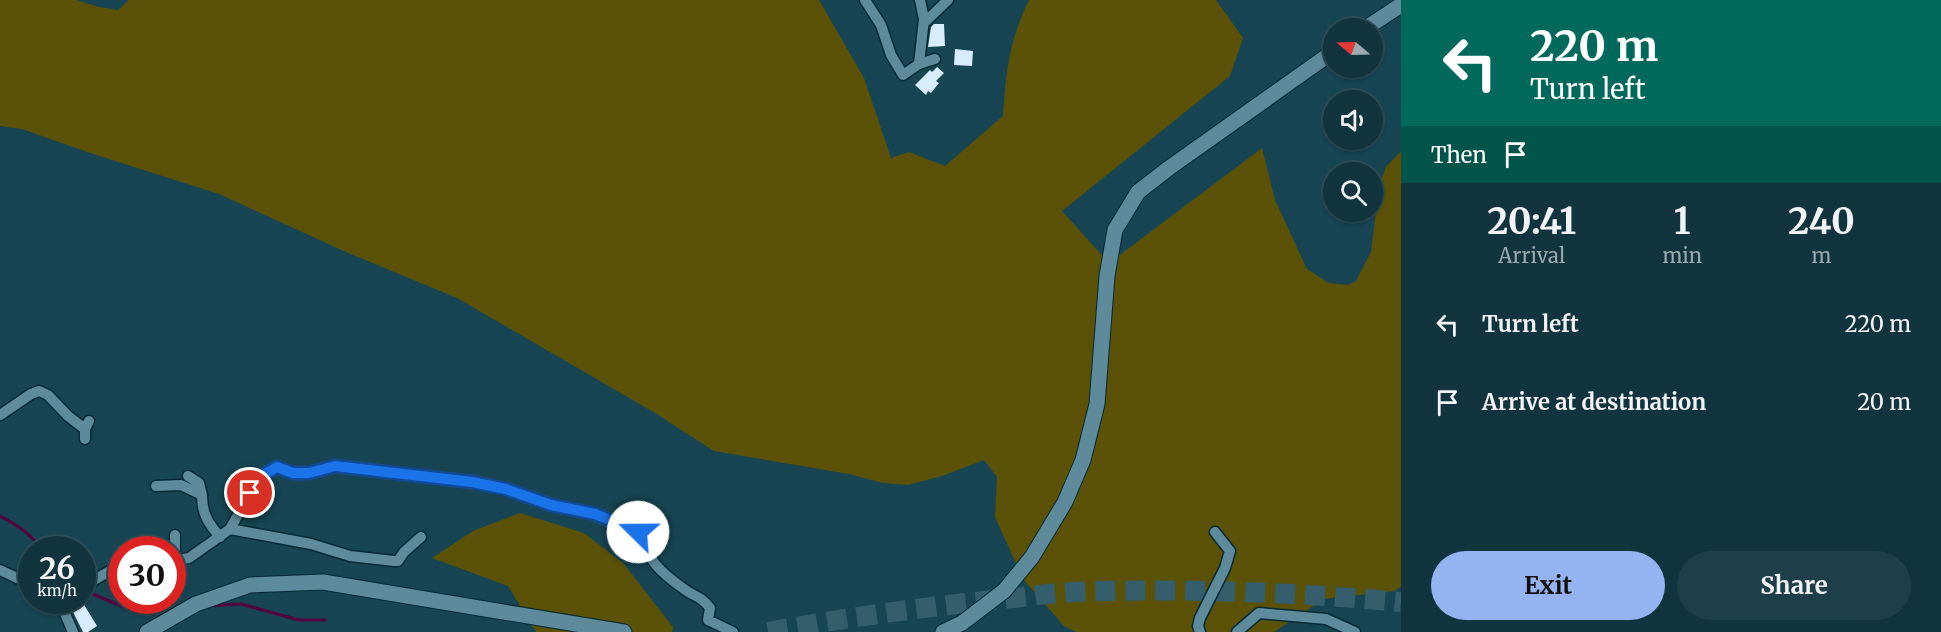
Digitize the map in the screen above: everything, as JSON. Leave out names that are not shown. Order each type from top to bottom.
[{"type":"street","points":[[865,0],[881,25],[891,55],[903,75],[919,64],[935,59]]},
{"type":"street","points":[[919,64],[924,23],[920,0]]},
{"type":"street","points":[[924,23],[948,0]]},
{"type":"street","points":[[1381,18],[1401,5]]},
{"type":"street","points":[[943,632],[962,623],[1004,591],[1032,557],[1065,502],[1079,471],[1097,404],[1107,276],[1115,230],[1138,192],[1323,59]]},
{"type":"street","points":[[0,415],[39,391],[48,395],[68,416],[86,430]]},
{"type":"street","points":[[186,558],[230,529],[258,478],[277,467],[293,473],[309,473],[335,466],[472,482],[506,489],[551,505],[595,514],[638,532],[651,561],[687,591],[702,598],[710,608],[708,620],[734,632]]},
{"type":"street","points":[[188,476],[199,483],[202,509],[206,520],[219,537]]},
{"type":"street","points":[[156,486],[181,485],[202,495]]},
{"type":"street","points":[[230,529],[311,544],[350,556],[394,561],[398,561],[404,552],[421,537]]},
{"type":"street","points":[[1200,632],[1198,626],[1200,618],[1226,568],[1230,551],[1215,532]]},
{"type":"street","points":[[0,570],[18,578]]},
{"type":"street","points":[[147,632],[196,604],[250,585],[323,582],[624,632]]},
{"type":"street","points":[[1240,631],[1259,613],[1273,613],[1326,619],[1355,632]]},
{"type":"street","points":[[66,614],[74,632]]},
{"type":"shaded area","points":[[0,0],[76,0],[118,10],[129,0],[819,0],[864,78],[891,158],[909,152],[945,166],[1003,116],[1013,43],[1029,0],[1216,0],[1243,38],[1230,76],[1062,211],[1109,263],[1262,148],[1275,200],[1307,269],[1329,283],[1348,285],[1356,281],[1371,252],[1375,222],[1383,222],[1383,175],[1386,167],[1401,151],[1401,587],[1394,591],[1324,599],[1274,632],[1076,632],[1064,626],[1023,579],[995,517],[997,477],[984,460],[942,476],[908,485],[883,483],[849,474],[714,451],[655,413],[457,298],[346,252],[219,194],[22,129],[0,126]]},
{"type":"shaded area","points":[[520,513],[584,533],[623,563],[673,627],[672,632],[536,632],[508,586],[432,558],[473,531]]},
{"type":"building","points":[[934,24],[944,24],[945,46],[928,47],[931,27]]},
{"type":"building","points":[[955,49],[973,51],[972,66],[954,65]]},
{"type":"building","points":[[937,67],[944,73],[936,81],[939,83],[931,93],[928,91],[926,95],[915,85],[930,70],[932,72]]},
{"type":"building","points":[[74,614],[90,614],[97,626],[88,632],[83,632]]},
{"type":"waterway","points":[[0,516],[30,536]]},
{"type":"waterway","points":[[96,595],[108,600]]},
{"type":"waterway","points":[[209,606],[241,604],[299,620],[325,620]]},
{"type":"tunnel","points":[[768,632],[908,610],[1074,592],[1156,590],[1238,592],[1401,602]]},
{"type":"route","points":[[250,493],[258,478],[277,467],[293,473],[309,473],[335,466],[374,469],[472,482],[506,489],[551,505],[595,514],[638,532]]}]
